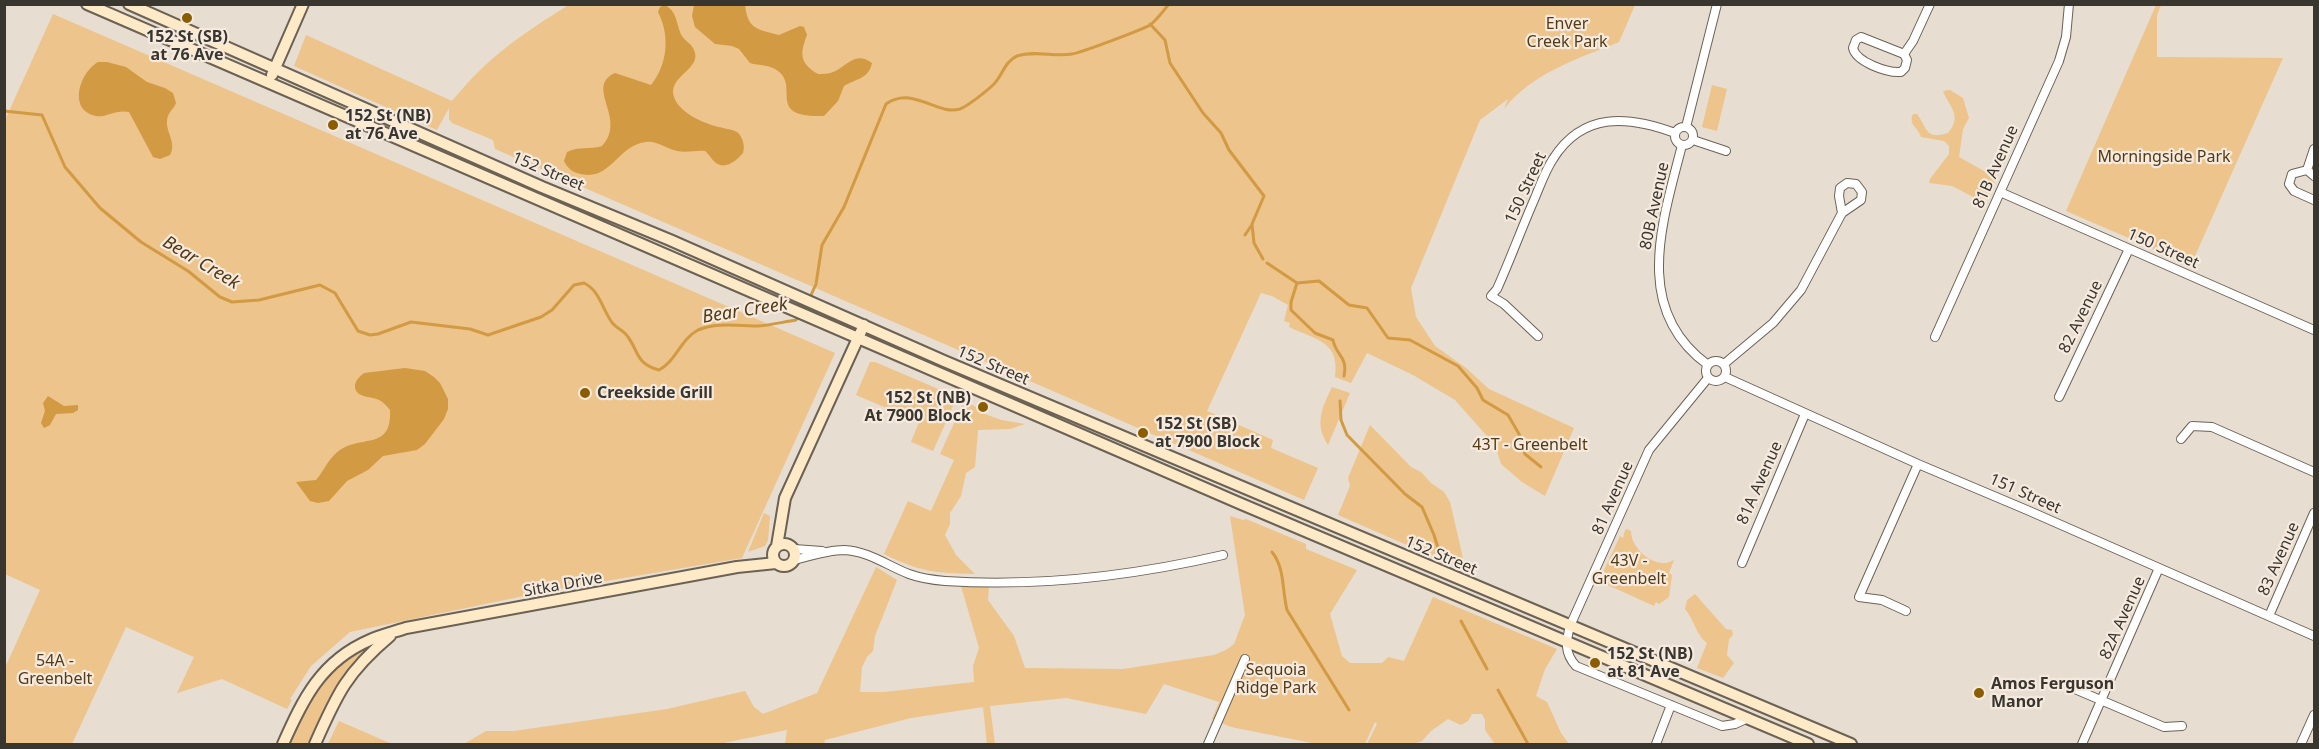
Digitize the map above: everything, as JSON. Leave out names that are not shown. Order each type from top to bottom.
[{"type":"main road","name":"152 Street","points":[[87,4],[857,339],[1808,744]]},
{"type":"main road","name":"152 Street","points":[[129,4],[542,187],[670,240],[954,365],[1570,626],[1827,740],[1851,744]]},
{"type":"main road","points":[[268,83],[303,4]]},
{"type":"main road","points":[[784,552],[785,498],[864,325]]},
{"type":"main road","name":"Sitka Drive","points":[[283,744],[303,700],[323,673],[356,647],[370,640],[394,632],[737,567],[784,552]]},
{"type":"main road","points":[[315,744],[343,684],[362,660],[394,632]]},
{"type":"street","points":[[1686,127],[1717,4]]},
{"type":"street","points":[[1904,54],[1914,41],[1930,4]]},
{"type":"street","name":"81B Avenue","points":[[1935,338],[2064,47],[2069,4]]},
{"type":"street","points":[[1863,37],[1904,54],[1907,60],[1905,68],[1901,72],[1895,72],[1858,58],[1853,48],[1856,40],[1863,37]]},
{"type":"street","name":"150 Street","points":[[1538,336],[1501,301],[1491,296],[1497,289],[1553,159],[1565,144],[1578,134],[1608,121],[1638,121],[1675,133]]},
{"type":"street","points":[[1681,127],[1686,127],[1692,132],[1693,140],[1687,145],[1682,145],[1676,141],[1675,133],[1681,127]]},
{"type":"street","points":[[1693,140],[1726,151]]},
{"type":"street","name":"80B Avenue","points":[[1682,145],[1660,236],[1658,276],[1661,294],[1671,321],[1688,346],[1708,365]]},
{"type":"street","points":[[2307,170],[2314,149]]},
{"type":"street","points":[[2307,170],[2314,176]]},
{"type":"street","points":[[2307,170],[2292,174],[2289,184],[2294,191],[2314,200]]},
{"type":"street","name":"150 Street","points":[[2000,192],[2314,330]]},
{"type":"street","points":[[1724,364],[1773,323],[1795,299],[1842,213]]},
{"type":"street","name":"82 Avenue","points":[[2059,397],[2129,249]]},
{"type":"street","points":[[1716,361],[1724,364],[1727,371],[1725,377],[1714,381],[1708,378],[1706,372],[1708,365],[1716,361]]},
{"type":"street","name":"151 Street","points":[[1725,377],[1918,464],[2314,636]]},
{"type":"street","name":"81 Avenue","points":[[1565,642],[1570,626],[1650,450],[1708,378]]},
{"type":"street","name":"81A Avenue","points":[[1742,563],[1805,414]]},
{"type":"street","points":[[2181,439],[2192,426],[2212,427],[2314,472]]},
{"type":"street","points":[[1906,611],[1882,600],[1859,597],[1918,464]]},
{"type":"street","name":"83 Avenue","points":[[2269,616],[2314,513]]},
{"type":"street","points":[[784,552],[854,552],[927,579],[990,582],[1110,575],[1163,569],[1223,555]]},
{"type":"street","name":"82A Avenue","points":[[2082,744],[2159,568]]},
{"type":"street","points":[[1565,642],[1570,659],[1576,666],[1722,726],[1735,724],[1748,718]]},
{"type":"street","points":[[1208,744],[1245,659]]},
{"type":"street","points":[[2070,687],[2164,727],[2182,726]]},
{"type":"street","points":[[1656,744],[1671,705]]},
{"type":"street","points":[[2301,744],[2314,715]]},
{"type":"green space","name":"Enver Creek Park","points":[[570,4],[1635,5],[1619,42],[1556,68],[1515,96],[1504,109],[1508,99],[1480,120],[1411,288],[1416,317],[1435,346],[1466,368],[1489,389],[1574,428],[1545,496],[1522,482],[1501,464],[1495,445],[1455,400],[1413,375],[1367,353],[1351,383],[1335,377],[1336,365],[1330,349],[1317,339],[1289,327],[1290,323],[1284,321],[1288,305],[1272,296],[1261,293],[1207,411],[1273,440],[1271,448],[1318,468],[1304,500],[495,149],[493,140],[452,123],[449,119],[449,108],[437,130],[294,66],[306,35],[452,101],[493,58]]},
{"type":"green space","name":"Morningside Park","points":[[2156,5],[2161,5],[2157,15],[2157,57],[2283,58],[2191,265],[2066,211]]},
{"type":"green space","name":"54A - Greenbelt","points":[[53,14],[835,353],[742,558],[553,590],[350,632],[311,666],[290,699],[292,700],[287,709],[222,679],[177,693],[194,657],[126,627],[72,744],[5,744],[5,668],[40,590],[5,574],[5,120]]},
{"type":"green space","points":[[1712,85],[1727,89],[1717,131],[1702,127]]},
{"type":"green space","points":[[1950,90],[1963,98],[1969,118],[1963,129],[1959,157],[1991,175],[1995,181],[1985,200],[1979,200],[1952,186],[1929,183],[1949,154],[1949,146],[1944,141],[1921,137],[1912,118],[1913,114],[1917,114],[1931,134],[1948,133],[1955,116],[1943,91]]},
{"type":"green space","points":[[870,362],[875,362],[957,397],[933,451],[911,442],[919,422],[856,395]]},
{"type":"green space","points":[[1332,387],[1350,393],[1328,445],[1320,423]]},
{"type":"green space","points":[[964,401],[976,407],[977,411],[1001,420],[1025,424],[1010,429],[978,430],[975,467],[966,473],[961,496],[950,513],[950,524],[945,535],[956,555],[975,574],[928,570],[908,565],[884,554],[908,501],[931,511],[954,460],[940,454]]},
{"type":"green space","name":"43T - Greenbelt","points":[[1370,425],[1411,467],[1421,472],[1444,492],[1450,502],[1463,558],[1462,569],[1338,515],[1350,486],[1348,478]]},
{"type":"green space","points":[[764,513],[770,516],[768,540],[765,546],[748,552]]},
{"type":"green space","name":"Sequoia Ridge Park","points":[[1230,516],[1246,519],[1306,544],[1306,549],[1357,570],[1330,614],[1342,656],[1350,663],[1382,663],[1388,657],[1404,661],[1433,597],[1557,649],[1545,669],[1536,696],[1547,702],[1561,733],[1569,744],[1495,744],[1485,730],[1485,720],[1482,714],[1472,714],[1468,721],[1461,725],[1448,719],[1431,731],[1422,741],[1413,744],[1367,744],[1377,724],[1375,722],[1365,744],[1317,744],[1231,727],[1212,719],[1219,702],[1164,684],[1146,714],[1066,698],[990,706],[995,744],[987,744],[983,707],[911,718],[825,740],[824,744],[785,744],[787,730],[719,744],[464,744],[486,731],[514,731],[667,709],[745,691],[754,707],[763,714],[817,693],[876,567],[897,580],[875,636],[873,651],[862,667],[860,692],[884,692],[974,682],[973,666],[979,648],[961,586],[989,586],[988,600],[1014,636],[1025,668],[1123,669],[1214,655],[1234,644],[1245,615]]},
{"type":"green space","name":"43V - Greenbelt","points":[[1627,529],[1631,531],[1637,548],[1653,561],[1666,563],[1674,560],[1669,573],[1672,575],[1669,597],[1659,604],[1656,602],[1654,606],[1599,581],[1620,536],[1623,538]]},
{"type":"green space","points":[[1695,594],[1726,629],[1732,630],[1733,635],[1729,639],[1727,655],[1734,663],[1723,678],[1697,668],[1707,643],[1700,636],[1685,609],[1687,600]]},
{"type":"green space","points":[[373,644],[343,679],[311,744],[287,744],[318,685],[345,657]]},
{"type":"green space","points":[[339,721],[392,744],[328,744]]},
{"type":"shaded area","points":[[665,5],[675,15],[682,36],[693,48],[695,57],[690,68],[675,83],[674,97],[685,112],[697,119],[737,132],[743,142],[743,153],[727,165],[720,165],[705,151],[677,151],[654,142],[646,142],[628,150],[598,173],[588,175],[573,171],[564,161],[567,152],[602,146],[609,136],[611,125],[604,95],[607,79],[615,73],[651,85],[657,77],[664,59],[666,40],[658,12],[660,7]]},
{"type":"shaded area","points":[[694,5],[745,5],[748,19],[755,27],[779,35],[800,26],[804,27],[807,35],[802,52],[804,62],[818,74],[838,70],[855,59],[866,59],[872,63],[865,75],[844,86],[838,101],[824,116],[795,112],[789,107],[784,78],[778,71],[768,66],[750,63],[739,49],[732,46],[715,44],[695,27],[692,16]]},
{"type":"shaded area","points":[[98,62],[126,67],[147,82],[173,93],[176,103],[167,121],[172,142],[170,155],[160,159],[153,157],[129,112],[96,116],[87,112],[82,106],[79,90],[86,74]]},
{"type":"shaded area","points":[[405,368],[425,371],[440,383],[448,399],[448,409],[444,419],[425,444],[417,450],[383,456],[368,470],[347,481],[329,501],[318,503],[310,501],[296,482],[316,480],[340,450],[374,439],[386,431],[390,410],[379,400],[357,392],[355,385],[357,380],[364,373]]},
{"type":"shaded area","points":[[48,396],[64,406],[78,405],[78,410],[73,413],[56,414],[50,425],[44,428],[41,423],[45,411],[43,403]]},
{"type":"waterway","name":"Bear Creek","points":[[4,111],[42,115],[65,167],[100,208],[141,242],[188,271],[220,297],[232,302],[259,300],[320,285],[335,293],[358,331],[370,335],[411,322],[470,329],[488,335],[541,317],[552,310],[574,285],[584,283],[597,295],[611,321],[632,342],[642,361],[659,370],[698,330],[720,325],[758,326],[796,320],[807,304],[816,284],[822,245],[844,207],[886,104],[896,99],[906,98],[943,109],[960,109],[991,87],[1013,58],[1024,54],[1065,55],[1087,50],[1150,25],[1169,4]]},
{"type":"waterway","points":[[1150,24],[1165,40],[1170,63],[1203,113],[1221,133],[1229,150],[1264,196],[1252,224],[1254,243],[1263,259]]},
{"type":"waterway","points":[[1245,235],[1251,226]]},
{"type":"waterway","points":[[1267,263],[1297,283],[1291,310],[1315,333],[1333,340],[1343,360],[1344,376]]},
{"type":"waterway","points":[[1297,283],[1319,281],[1349,305],[1367,308],[1388,338],[1410,340],[1458,366],[1477,388],[1483,400],[1508,415],[1519,434],[1525,454],[1541,467]]},
{"type":"waterway","points":[[1340,401],[1341,420],[1347,435],[1405,494],[1422,507],[1439,551]]},
{"type":"waterway","points":[[1272,552],[1281,572],[1287,610],[1349,710]]},
{"type":"waterway","points":[[1461,621],[1487,669]]},
{"type":"waterway","points":[[1498,690],[1528,744]]},
{"type":"place","name":"152 St (SB) at 76 Ave","points":[[187,18]]},
{"type":"place","name":"152 St (NB) at 76 Ave","points":[[333,125]]},
{"type":"place","name":"Creekside Grill","points":[[585,393]]},
{"type":"place","name":"152 St (NB) At 7900 Block","points":[[983,407]]},
{"type":"place","name":"152 St (SB) at 7900 Block","points":[[1143,433]]},
{"type":"place","name":"152 St (NB) at 81 Ave","points":[[1595,663]]},
{"type":"place","name":"Amos Ferguson Manor","points":[[1979,693]]}]
